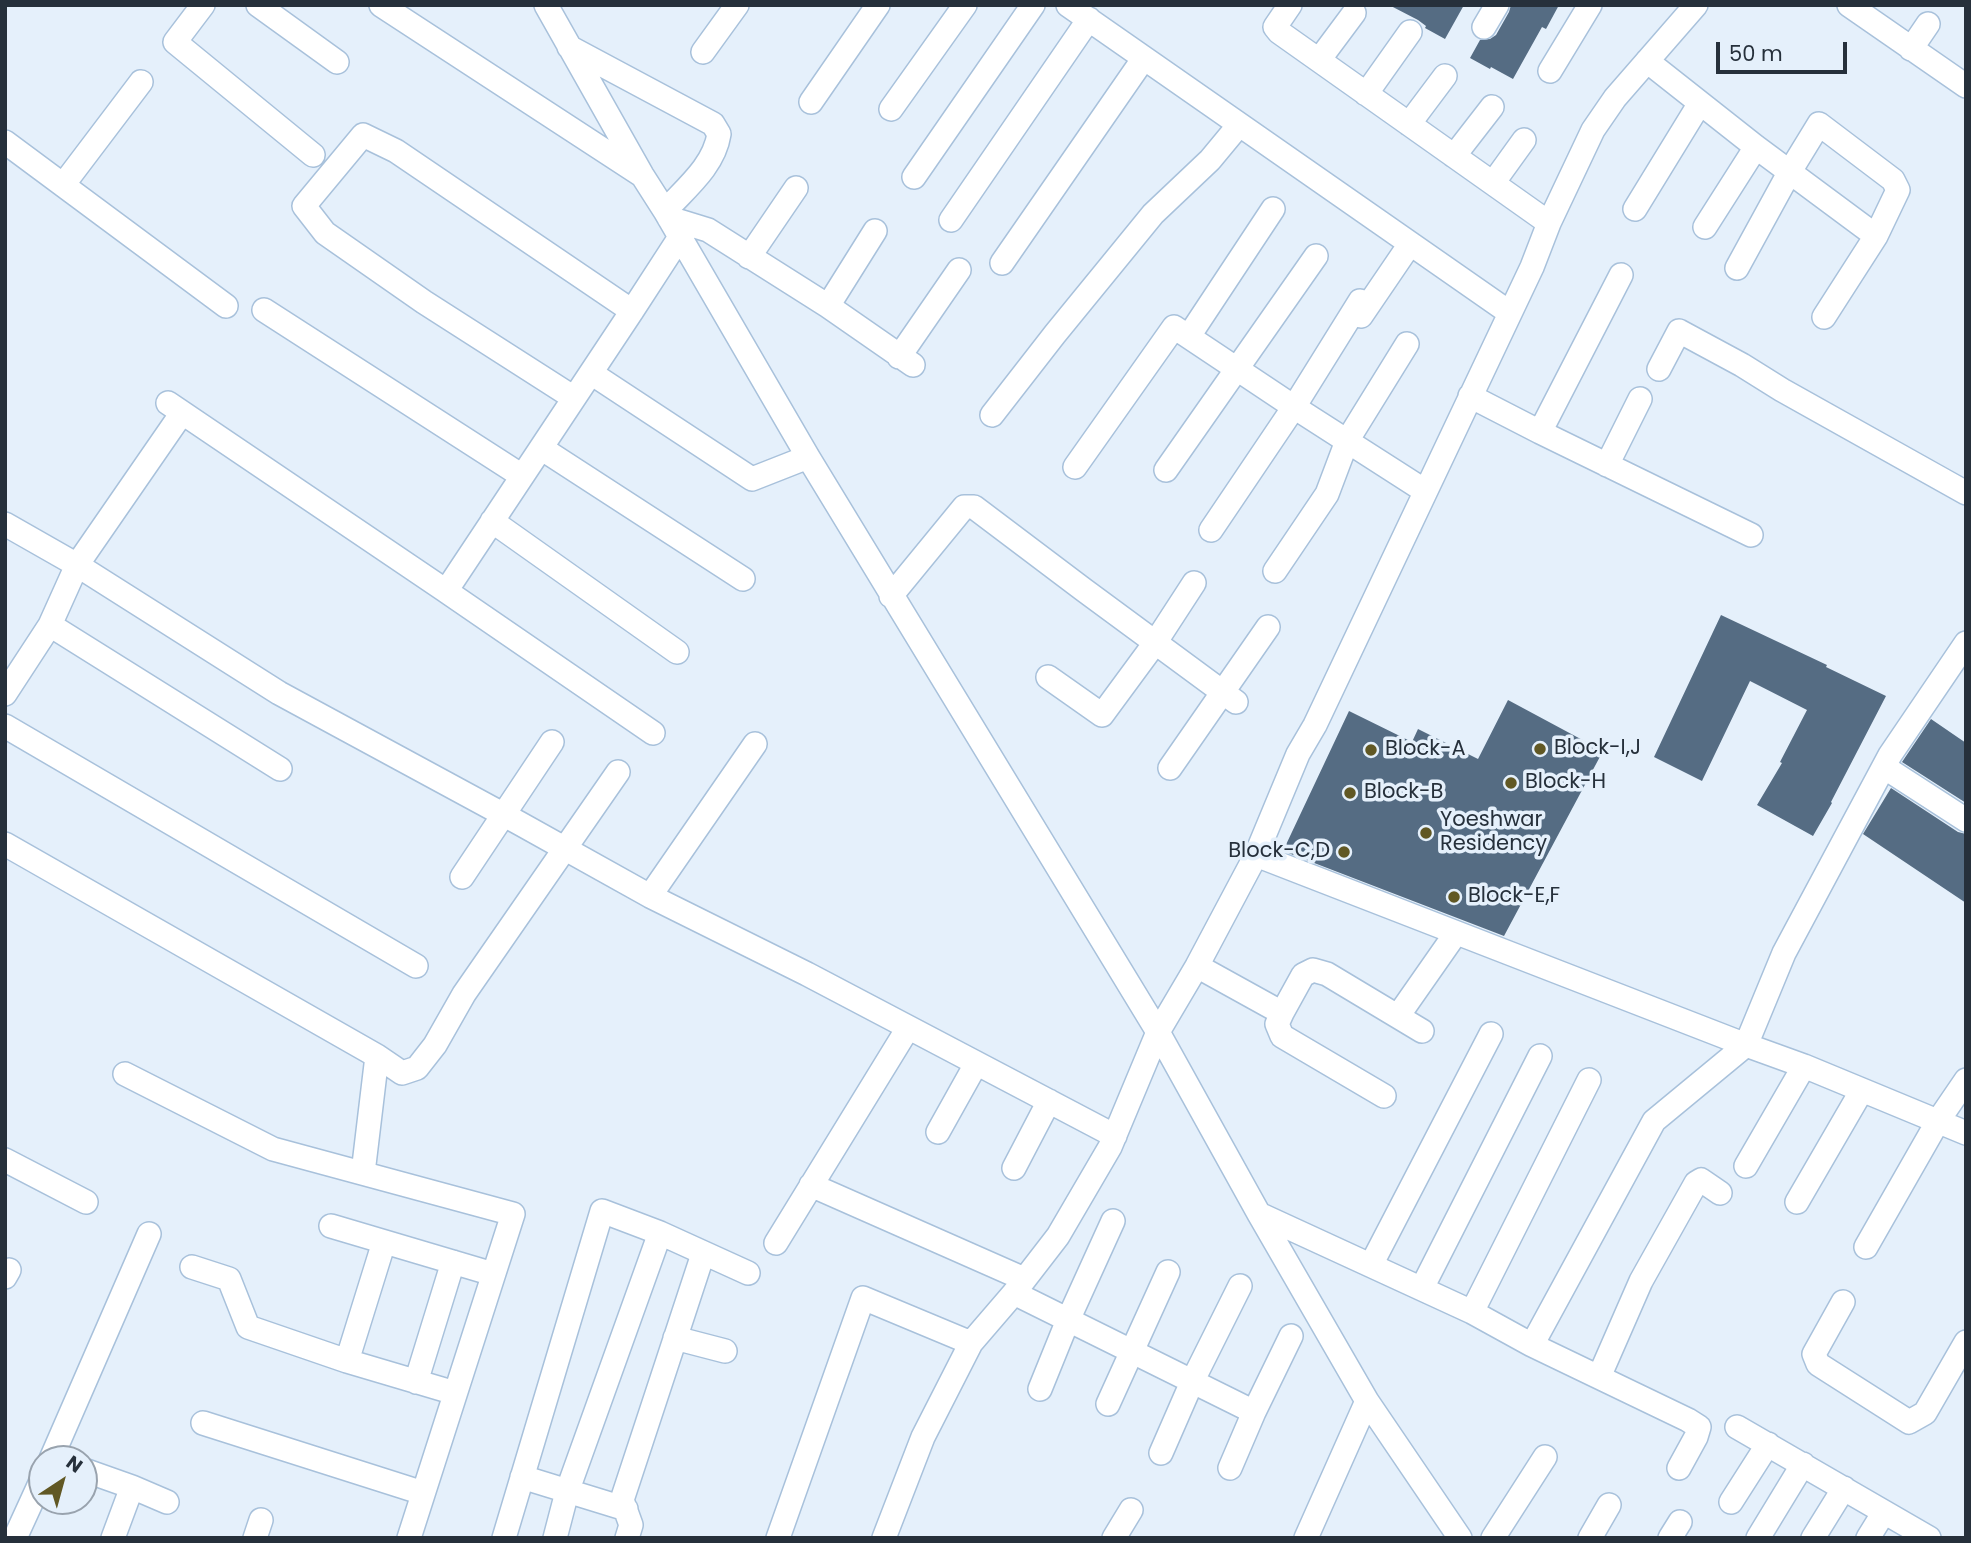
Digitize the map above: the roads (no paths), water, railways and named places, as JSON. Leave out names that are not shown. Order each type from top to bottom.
[{"type":"street","points":[[203,5],[175,42],[313,155]]},
{"type":"street","points":[[258,5],[337,62]]},
{"type":"street","points":[[381,5],[642,175]]},
{"type":"street","points":[[546,5],[642,175],[808,457],[1158,1032],[1367,1401],[1460,1538]]},
{"type":"street","points":[[703,52],[737,5]]},
{"type":"street","points":[[811,102],[878,5]]},
{"type":"street","points":[[891,109],[965,5]]},
{"type":"street","points":[[914,177],[1033,5]]},
{"type":"street","points":[[1068,5],[1510,313]]},
{"type":"street","points":[[1290,5],[1275,27],[1279,32],[1549,223]]},
{"type":"street","points":[[1483,27],[1497,5]]},
{"type":"street","points":[[1550,71],[1590,5]]},
{"type":"street","points":[[884,1538],[923,1437],[971,1343],[1058,1236],[1115,1136],[1158,1032],[1197,966],[1256,855],[1298,754],[1315,725],[1532,267],[1549,223],[1593,130],[1615,98],[1696,5]]},
{"type":"street","points":[[1849,5],[1966,86]]},
{"type":"street","points":[[1319,61],[1354,13]]},
{"type":"street","points":[[951,220],[1089,19]]},
{"type":"street","points":[[1911,49],[1928,24]]},
{"type":"street","points":[[1366,94],[1410,32]]},
{"type":"street","points":[[446,591],[632,312],[672,222],[717,147],[719,134],[713,124],[569,47]]},
{"type":"street","points":[[1002,263],[1144,58]]},
{"type":"street","points":[[1647,61],[1756,148],[1876,236]]},
{"type":"street","points":[[1409,124],[1445,76]]},
{"type":"street","points":[[63,185],[141,82]]},
{"type":"street","points":[[1635,209],[1700,103]]},
{"type":"street","points":[[1454,156],[1492,107]]},
{"type":"street","points":[[1737,268],[1819,124],[1893,180],[1898,190],[1876,236],[1824,317]]},
{"type":"street","points":[[992,415],[1153,214],[1210,160],[1239,125]]},
{"type":"street","points":[[574,398],[424,302],[325,233],[304,206],[363,135],[397,151],[632,312]]},
{"type":"street","points":[[1493,183],[1524,140]]},
{"type":"street","points":[[5,142],[226,306]]},
{"type":"street","points":[[1705,227],[1756,148]]},
{"type":"street","points":[[749,257],[796,188]]},
{"type":"street","points":[[1189,336],[1273,209]]},
{"type":"street","points":[[672,222],[708,230],[828,306],[906,361],[959,270]]},
{"type":"street","points":[[828,306],[875,231]]},
{"type":"street","points":[[1211,530],[1361,308],[1410,244]]},
{"type":"street","points":[[1166,470],[1315,256]]},
{"type":"street","points":[[1541,432],[1621,275]]},
{"type":"street","points":[[264,310],[522,476]]},
{"type":"street","points":[[1075,467],[1174,327],[1425,491]]},
{"type":"street","points":[[1659,369],[1679,331],[1966,493]]},
{"type":"street","points":[[1275,571],[1327,494],[1347,441],[1407,344]]},
{"type":"street","points":[[591,373],[752,479],[808,457]]},
{"type":"street","points":[[1470,396],[1751,535]]},
{"type":"street","points":[[1607,464],[1640,398]]},
{"type":"street","points":[[5,694],[50,625],[77,565],[175,408],[653,733]]},
{"type":"street","points":[[541,448],[743,579]]},
{"type":"street","points":[[891,596],[964,507],[974,507],[1229,697]]},
{"type":"street","points":[[492,522],[677,652]]},
{"type":"street","points":[[5,524],[77,565],[279,693],[650,897],[807,974],[1115,1136]]},
{"type":"street","points":[[1048,677],[1102,715],[1156,643],[1194,583]]},
{"type":"street","points":[[50,625],[280,769]]},
{"type":"street","points":[[1170,768],[1229,697],[1268,627]]},
{"type":"street","points":[[1532,1345],[1654,1121],[1746,1045],[1784,953],[1884,767],[1966,643]]},
{"type":"street","points":[[5,726],[416,966]]},
{"type":"street","points":[[462,877],[552,742]]},
{"type":"street","points":[[650,897],[755,744]]},
{"type":"street","points":[[1884,767],[1966,820]]},
{"type":"street","points":[[5,844],[377,1056],[402,1073],[417,1068],[435,1045],[464,994],[618,772]]},
{"type":"street","points":[[1256,855],[1804,1066],[1966,1133]]},
{"type":"street","points":[[1398,1016],[1457,933]]},
{"type":"street","points":[[1197,966],[1282,1013]]},
{"type":"street","points":[[1384,1096],[1282,1036],[1278,1024],[1303,975],[1313,970],[1327,974],[1422,1031]]},
{"type":"street","points":[[776,1243],[908,1028]]},
{"type":"street","points":[[1371,1265],[1491,1034]]},
{"type":"street","points":[[363,1173],[377,1056]]},
{"type":"street","points":[[1422,1288],[1541,1056]]},
{"type":"street","points":[[938,1132],[976,1064]]},
{"type":"street","points":[[1746,1166],[1804,1066]]},
{"type":"street","points":[[125,1074],[273,1149],[513,1213],[409,1538]]},
{"type":"street","points":[[1472,1312],[1589,1080]]},
{"type":"street","points":[[1866,1247],[1938,1121],[1966,1080]]},
{"type":"street","points":[[1797,1202],[1862,1090]]},
{"type":"street","points":[[1014,1168],[1049,1101]]},
{"type":"street","points":[[5,1160],[86,1202]]},
{"type":"street","points":[[1599,1377],[1641,1281],[1696,1183],[1701,1180],[1720,1193]]},
{"type":"street","points":[[811,1185],[1019,1286],[1068,1320],[1254,1412]]},
{"type":"street","points":[[504,1538],[602,1211],[660,1233],[748,1273]]},
{"type":"street","points":[[1259,1214],[1472,1312],[1532,1345],[1688,1420],[1699,1427],[1679,1468]]},
{"type":"street","points":[[1040,1389],[1113,1221]]},
{"type":"street","points":[[331,1226],[493,1274]]},
{"type":"street","points":[[555,1538],[567,1492],[660,1233]]},
{"type":"street","points":[[57,1445],[149,1234]]},
{"type":"street","points":[[347,1362],[384,1242]]},
{"type":"street","points":[[627,1538],[631,1525],[622,1500],[703,1254]]},
{"type":"street","points":[[416,1382],[453,1262]]},
{"type":"street","points":[[192,1267],[229,1279],[248,1326],[347,1362],[455,1393]]},
{"type":"street","points":[[1108,1404],[1168,1272]]},
{"type":"street","points":[[1161,1453],[1192,1382],[1240,1286]]},
{"type":"street","points":[[778,1538],[863,1298],[971,1343]]},
{"type":"street","points":[[1843,1302],[1814,1354],[1818,1364],[1909,1422],[1925,1413],[1966,1342]]},
{"type":"street","points":[[1230,1468],[1291,1336]]},
{"type":"street","points":[[675,1338],[724,1351]]},
{"type":"street","points":[[1306,1538],[1367,1401]]},
{"type":"street","points":[[203,1423],[423,1493]]},
{"type":"street","points":[[1737,1427],[1926,1537]]},
{"type":"street","points":[[1731,1502],[1768,1444]]},
{"type":"street","points":[[1493,1538],[1545,1457]]},
{"type":"street","points":[[1758,1538],[1803,1464]]},
{"type":"street","points":[[98,1475],[167,1502]]},
{"type":"street","points":[[522,1477],[626,1510]]},
{"type":"street","points":[[113,1538],[132,1487]]},
{"type":"street","points":[[1813,1538],[1844,1488]]},
{"type":"street","points":[[1590,1538],[1609,1505]]},
{"type":"street","points":[[15,1538],[28,1510]]},
{"type":"street","points":[[1114,1538],[1131,1510]]},
{"type":"street","points":[[1868,1538],[1884,1512]]},
{"type":"place","name":"Block-I,J","points":[[1540,749]]},
{"type":"place","name":"Block-A","points":[[1371,750]]},
{"type":"place","name":"Block-H","points":[[1511,783]]},
{"type":"place","name":"Block-B","points":[[1350,793]]},
{"type":"place","name":"Yoeshwar Residency","points":[[1426,833]]},
{"type":"place","name":"Block-C,D","points":[[1344,852]]},
{"type":"place","name":"Block-E,F","points":[[1454,897]]}]
